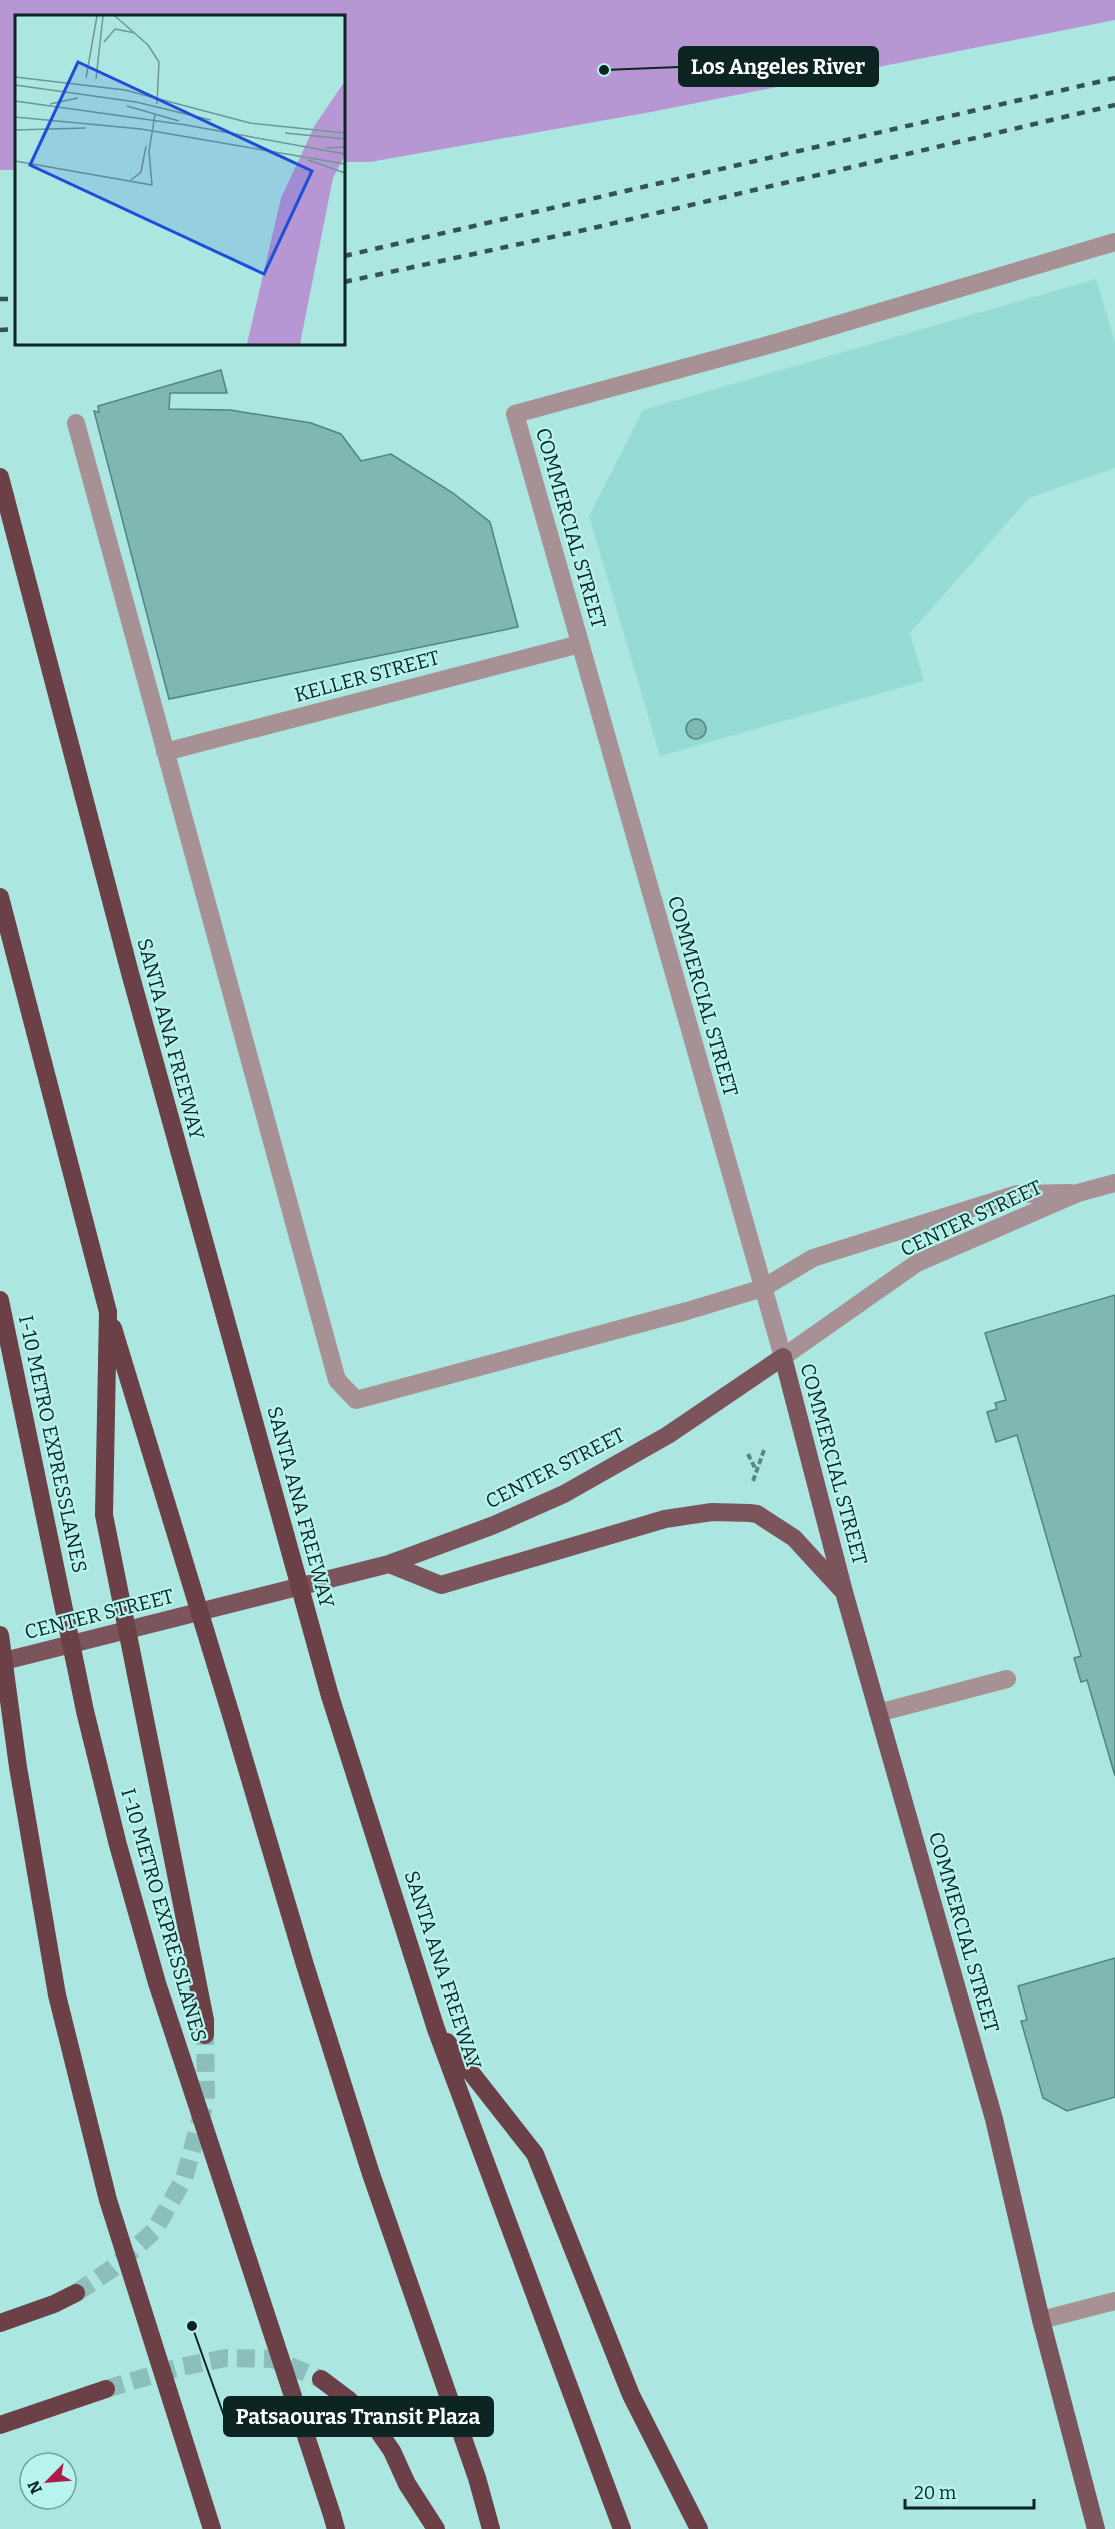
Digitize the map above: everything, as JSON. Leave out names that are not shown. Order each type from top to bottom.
[{"type":"highway","name":"SANTA ANA FREEWAY","points":[[0,477],[130,974],[330,1696],[436,2029],[622,2529]]},
{"type":"highway","points":[[0,897],[108,1312],[370,2174],[473,2467],[491,2529]]},
{"type":"highway","name":"I-10 METRO EXPRESSLANES","points":[[0,1300],[85,1711],[118,1845],[157,1983],[334,2522]]},
{"type":"highway","points":[[108,1312],[105,1515],[205,2020],[205,2035]]},
{"type":"highway","points":[[0,1635],[18,1767],[57,1995],[108,2200],[212,2529]]},
{"type":"highway","points":[[436,2029],[534,2154],[631,2395],[699,2529]]},
{"type":"highway","points":[[0,2323],[54,2304],[76,2293]]},
{"type":"highway","points":[[321,2379],[349,2400],[374,2425],[392,2451],[407,2484],[436,2529]]},
{"type":"highway","points":[[0,2425],[106,2389]]},
{"type":"main road","name":"CENTER STREET","points":[[0,1662],[389,1564],[494,1525],[564,1494],[668,1435],[783,1357]]},
{"type":"main road","name":"COMMERCIAL STREET","points":[[783,1357],[844,1592],[994,2119],[1041,2320],[1096,2529]]},
{"type":"main road","points":[[389,1564],[441,1585],[665,1519],[712,1512],[750,1513],[757,1514],[794,1538],[844,1592]]},
{"type":"street","name":"COMMERCIAL STREET","points":[[783,1357],[515,414],[778,342],[1115,242]]},
{"type":"street","points":[[76,423],[165,752]]},
{"type":"street","name":"KELLER STREET","points":[[165,752],[580,644]]},
{"type":"street","name":"CENTER STREET","points":[[165,752],[337,1380],[356,1400],[676,1314],[763,1288],[813,1258],[1017,1194],[1078,1193]]},
{"type":"street","name":"CENTER STREET","points":[[783,1357],[917,1263],[1078,1193],[1115,1183]]},
{"type":"street","points":[[878,1713],[1007,1679]]},
{"type":"street","points":[[1041,2320],[1115,2301]]},
{"type":"path","points":[[753,1482],[765,1450]]},
{"type":"path","points":[[748,1454],[756,1471]]},
{"type":"shaded area","points":[[0,0],[1115,0],[1115,20],[651,112],[370,162],[345,162],[345,15],[15,15],[15,170],[0,170]]},
{"type":"shaded area","points":[[1096,279],[1115,343],[1115,468],[1029,498],[910,633],[924,681],[660,756],[589,516],[643,410]]},
{"type":"building","points":[[221,370],[227,393],[170,393],[169,409],[230,410],[311,423],[341,434],[361,461],[391,454],[453,493],[490,522],[518,627],[169,699],[94,411],[99,412],[98,406]]},
{"type":"building","points":[[692,719],[700,719],[706,725],[706,733],[700,739],[692,739],[686,733],[686,725]]},
{"type":"building","points":[[1115,1295],[1115,1776],[1087,1680],[1081,1682],[1074,1658],[1081,1656],[1017,1435],[996,1442],[987,1412],[997,1409],[995,1403],[1006,1400],[985,1333]]},
{"type":"building","points":[[1115,1958],[1115,2097],[1067,2111],[1043,2098],[1021,2021],[1027,2020],[1018,1986]]},
{"type":"tunnel","points":[[76,2293],[113,2268],[154,2231],[184,2179],[206,2099],[205,2035]]},
{"type":"tunnel","points":[[106,2389],[176,2368],[226,2358],[273,2359],[321,2379]]},
{"type":"railway","points":[[345,256],[1115,78]]},
{"type":"railway","points":[[345,282],[589,229],[1115,105]]},
{"type":"railway","points":[[0,299],[15,299]]},
{"type":"railway","points":[[0,330],[15,329]]},
{"type":"place","name":"Los Angeles River","points":[[604,70]]},
{"type":"place","name":"Patsaouras Transit Plaza","points":[[192,2326]]}]
